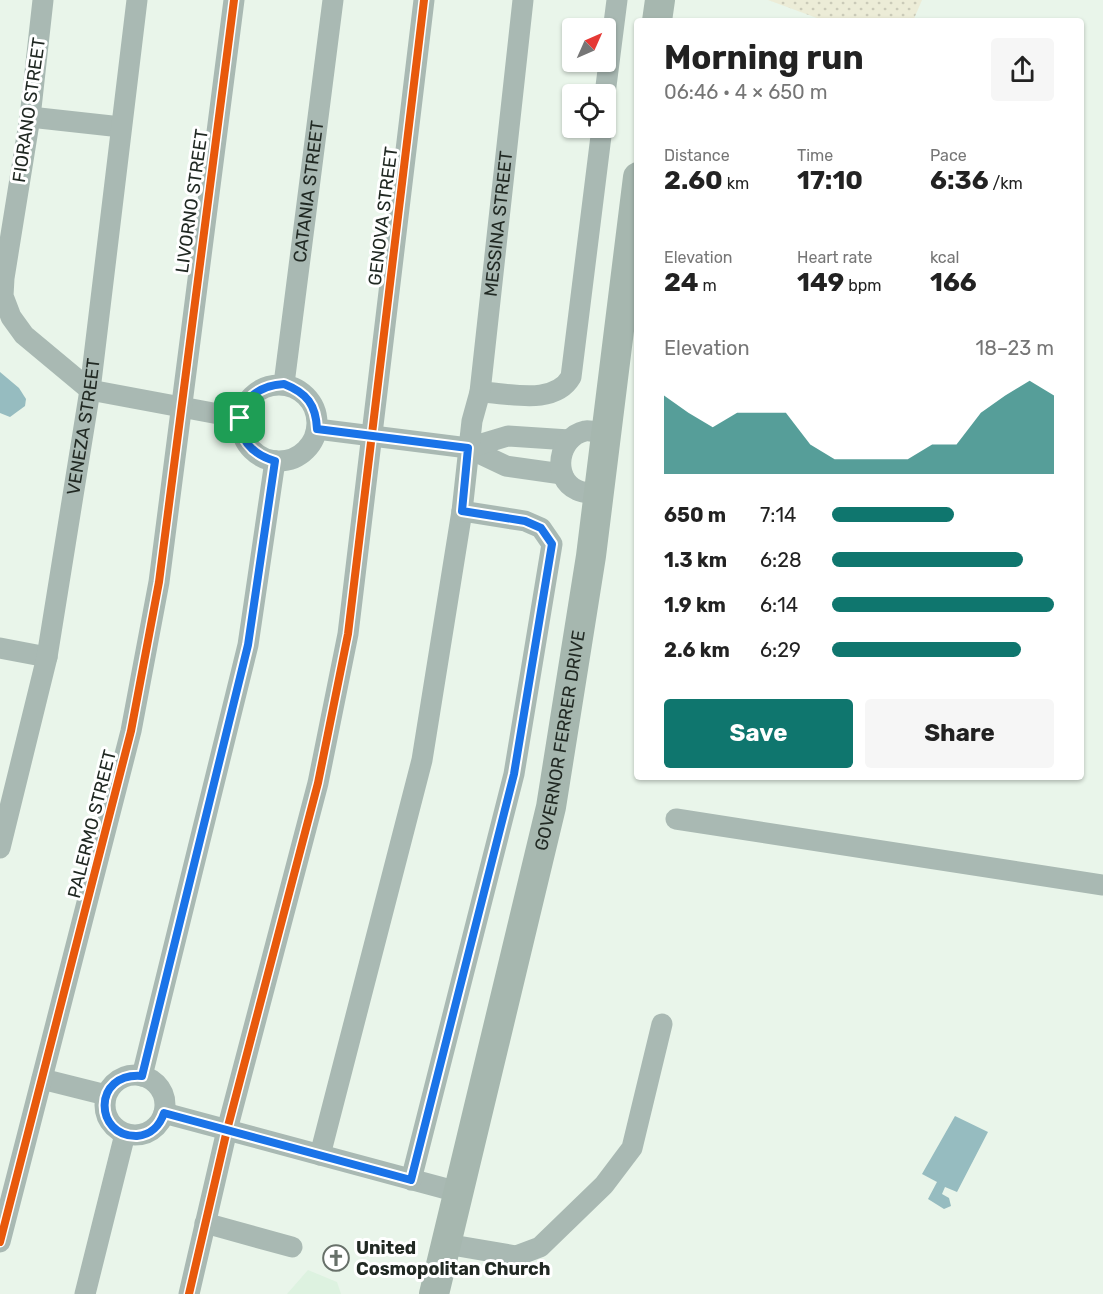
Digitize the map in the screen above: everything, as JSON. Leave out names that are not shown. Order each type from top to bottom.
[{"type":"main road","points":[[657,18],[660,0]]},
{"type":"main road","name":"GOVERNOR FERRER DRIVE","points":[[435,1294],[551,807],[576,660],[634,208]]},
{"type":"street","name":"FIORANO STREET","points":[[43,0],[30,117],[3,296],[11,317],[24,335],[90,390],[240,418]]},
{"type":"street","name":"VENEZA STREET","points":[[0,848],[47,657],[90,390],[137,0]]},
{"type":"street","name":"LIVORNO STREET","points":[[180,406],[234,0]]},
{"type":"street","name":"CATANIA STREET","points":[[284,384],[333,0]]},
{"type":"street","name":"GENOVA STREET","points":[[189,1294],[227,1130],[318,783],[348,634],[424,0]]},
{"type":"street","name":"MESSINA STREET","points":[[320,1155],[422,760],[462,511],[468,448],[480,392],[523,0]]},
{"type":"street","points":[[606,84],[617,0]]},
{"type":"street","points":[[30,117],[121,128]]},
{"type":"street","points":[[480,392],[548,395],[566,385],[571,377],[601,138]]},
{"type":"street","points":[[284,384],[299,390],[310,400],[316,414],[317,429],[312,443],[302,453],[289,460],[275,461],[260,457],[249,447],[241,434],[240,418],[245,403],[255,392],[269,385],[284,384]]},
{"type":"street","name":"PALERMO STREET","points":[[0,1242],[131,731],[159,582],[180,406]]},
{"type":"street","points":[[317,429],[468,448],[506,466],[562,474]]},
{"type":"street","points":[[468,448],[508,436],[569,440],[586,431],[605,434]]},
{"type":"street","points":[[569,440],[560,456],[562,474],[576,490],[596,494]]},
{"type":"street","points":[[142,1076],[248,645],[275,461]]},
{"type":"street","points":[[411,1180],[514,774],[552,544],[541,528],[525,521],[462,511]]},
{"type":"street","points":[[0,648],[47,657]]},
{"type":"street","points":[[676,819],[1103,885]]},
{"type":"street","points":[[446,1244],[516,1256],[540,1247],[604,1185],[632,1148],[662,1024]]},
{"type":"street","points":[[142,1076],[161,1090],[164,1113],[150,1132],[142,1135],[125,1134],[118,1131],[107,1119],[106,1095],[116,1081],[124,1077],[142,1076]]},
{"type":"street","points":[[42,1079],[106,1095]]},
{"type":"street","points":[[164,1113],[458,1192]]},
{"type":"street","points":[[85,1294],[125,1134]]},
{"type":"street","points":[[205,1223],[292,1247]]},
{"type":"shaded area","points":[[768,0],[922,0],[914,18],[817,18]]},
{"type":"shaded area","points":[[308,1270],[337,1282],[341,1294],[287,1294]]},
{"type":"water","points":[[0,372],[19,388],[26,399],[25,406],[10,417],[0,413]]},
{"type":"water","points":[[955,1116],[988,1132],[957,1192],[945,1187],[942,1194],[949,1198],[951,1206],[944,1209],[928,1199],[937,1182],[922,1174]]},
{"type":"cycle path","points":[[0,1242],[131,731],[159,582],[234,0]]},
{"type":"cycle path","points":[[189,1294],[227,1130],[318,783],[348,634],[424,0]]},
{"type":"place","name":"United Cosmopolitan Church","points":[[336,1258]]},
{"type":"route","points":[[284,384],[299,390],[310,400],[316,414],[317,429],[468,448],[462,511],[525,521],[541,528],[552,544],[514,774],[411,1180],[164,1113],[156,1127],[150,1132],[133,1136],[118,1131],[107,1119],[105,1111],[106,1095],[116,1081],[133,1075],[142,1076],[248,645],[275,461],[260,457],[249,447],[241,434],[240,418],[245,403],[255,392],[269,385],[284,384]]}]
